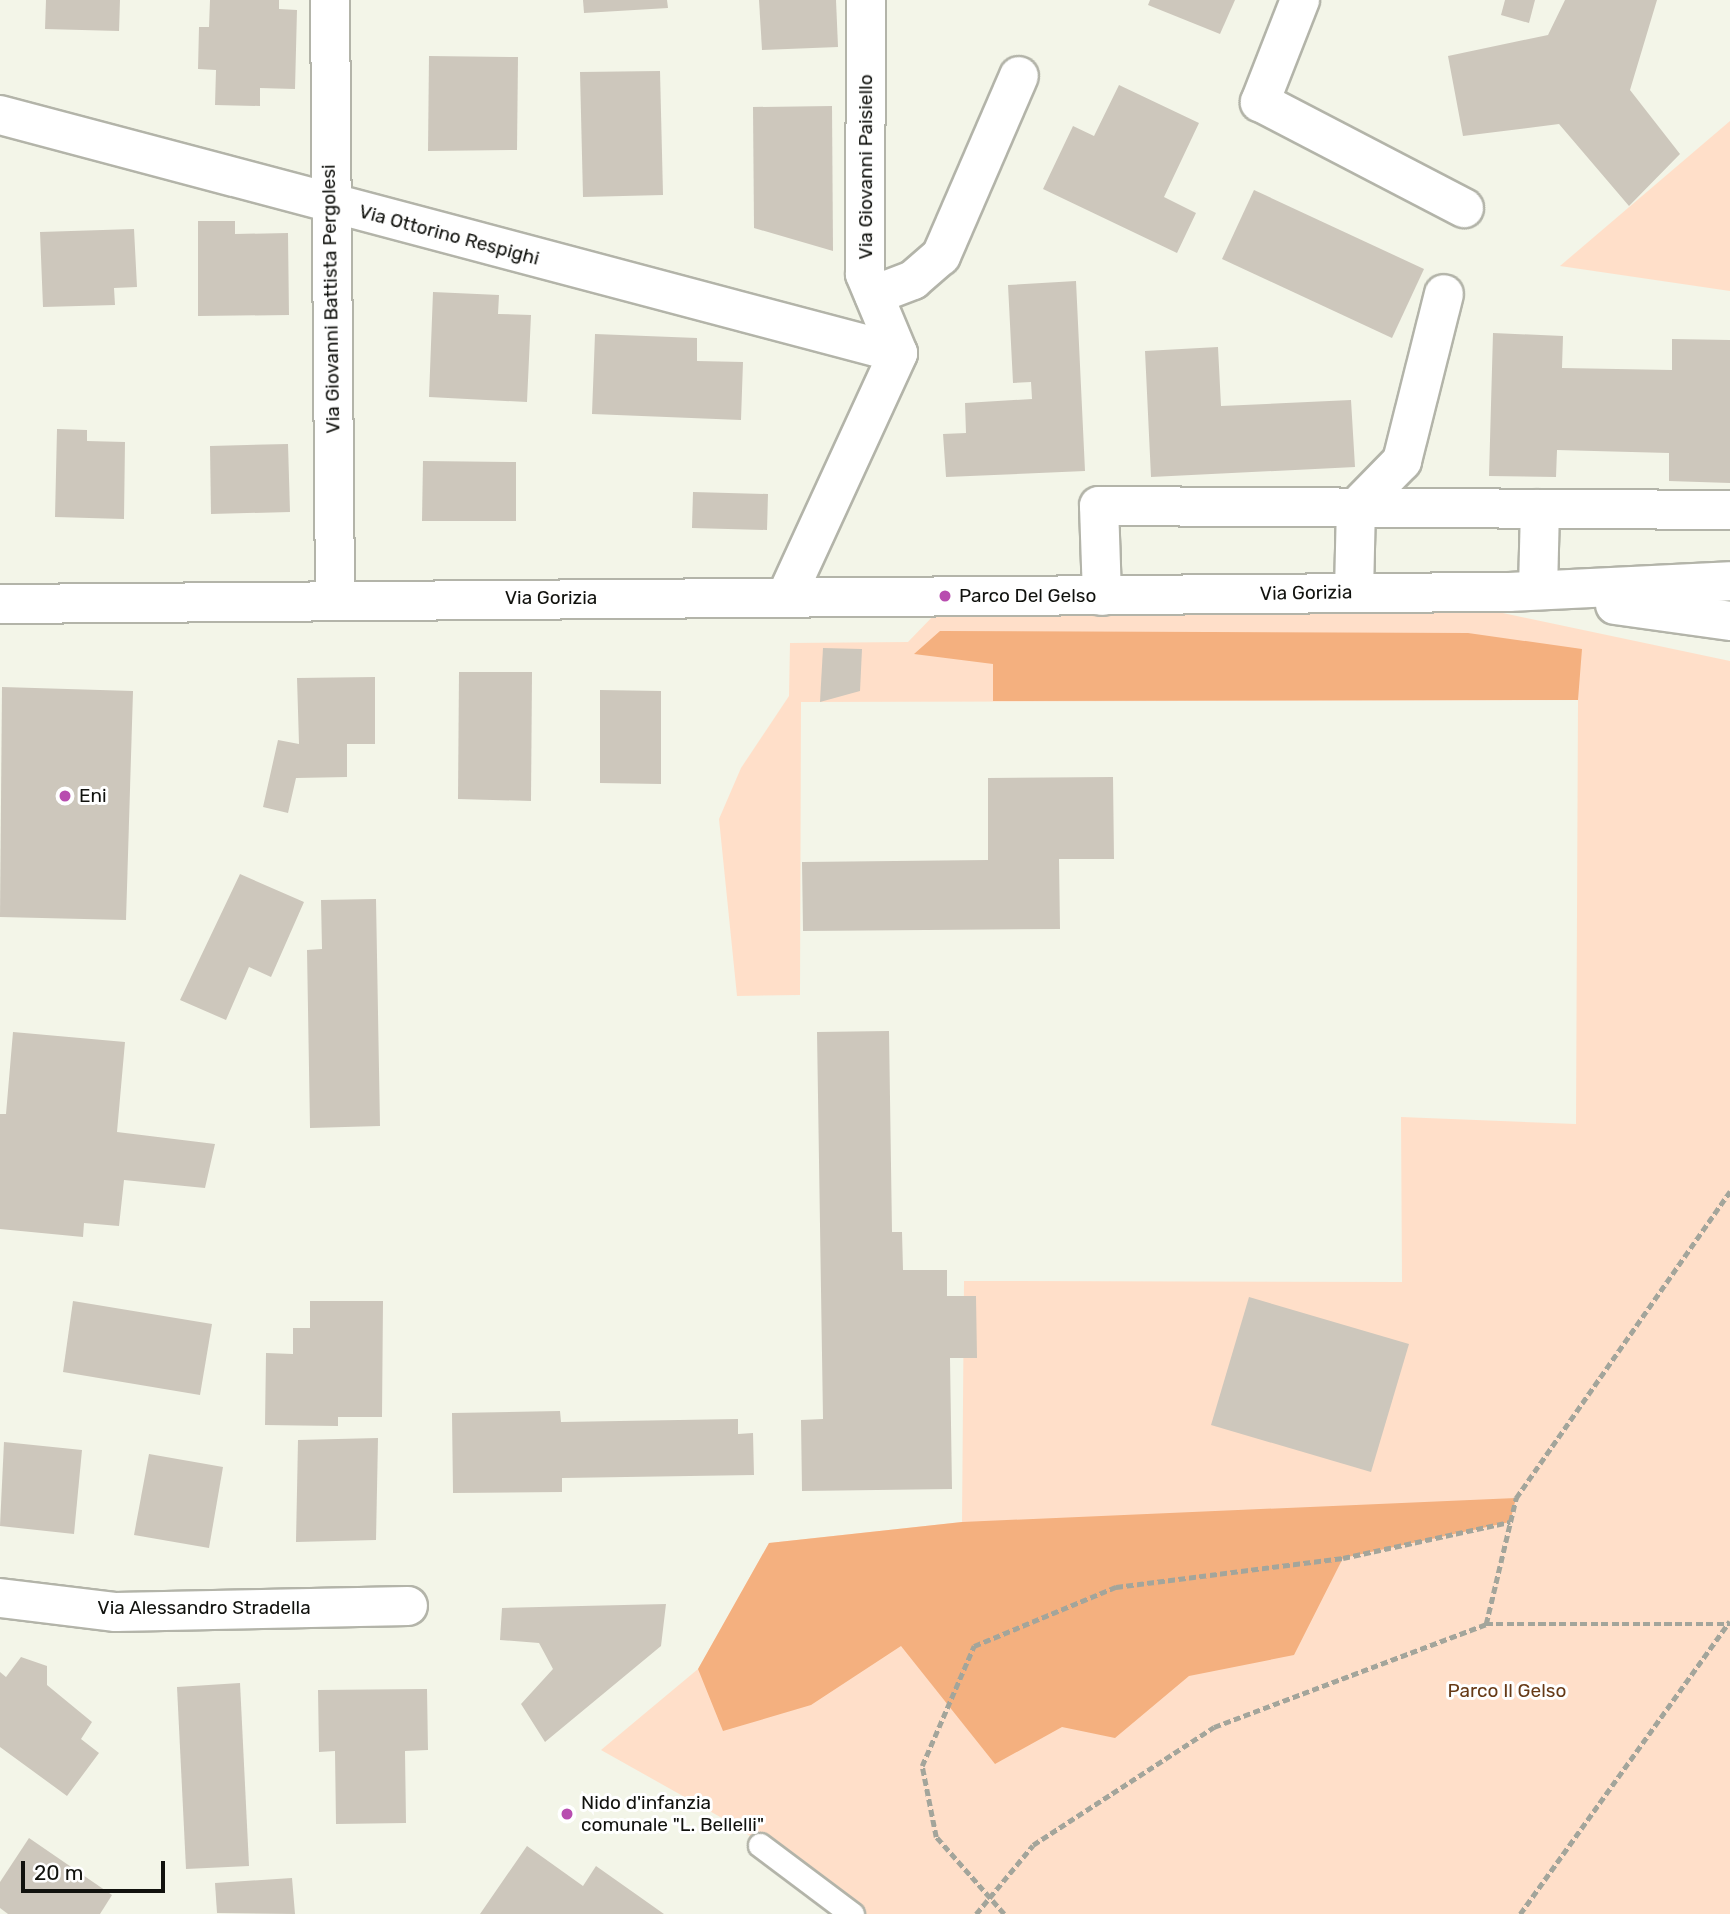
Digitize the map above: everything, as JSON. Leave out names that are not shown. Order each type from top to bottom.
[{"type":"street","name":"Via Giovanni Battista Pergolesi","points":[[330,0],[329,204],[335,598]]},
{"type":"street","name":"Via Giovanni Paisiello","points":[[866,0],[865,274],[898,353]]},
{"type":"street","points":[[1300,0],[1260,102],[1464,208]]},
{"type":"street","points":[[874,296],[913,280],[941,256],[1019,76]]},
{"type":"street","name":"Via Ottorino Respighi","points":[[0,115],[898,353]]},
{"type":"street","points":[[1354,593],[1356,508],[1402,461],[1444,294]]},
{"type":"street","points":[[786,597],[898,353]]},
{"type":"street","points":[[1102,596],[1099,506],[1730,510]]},
{"type":"street","points":[[1524,591],[1540,509]]},
{"type":"street","name":"Via Gorizia","points":[[0,604],[335,598],[1102,596],[1524,591],[1730,581]]},
{"type":"street","name":"Via Gorizia","points":[[1524,591],[1730,621]]},
{"type":"street","name":"Via Alessandro Stradella","points":[[0,1598],[116,1612],[408,1606]]},
{"type":"lane","points":[[760,1845],[852,1914]]},
{"type":"path","points":[[1486,1623],[1516,1498],[1730,1191]]},
{"type":"path","points":[[1004,1914],[991,1896],[936,1838],[922,1766],[974,1646],[1116,1587],[1343,1558],[1510,1522]]},
{"type":"path","points":[[976,1914],[1033,1845],[1214,1727],[1486,1623],[1728,1623]]},
{"type":"path","points":[[1520,1914],[1728,1623]]},
{"type":"green space","points":[[1730,121],[1730,291],[1560,266]]},
{"type":"green space","name":"Parco Il Gelso","points":[[938,611],[1498,612],[1730,661],[1730,1914],[853,1914],[738,1827],[601,1750],[698,1669],[769,1543],[962,1522],[964,1281],[1402,1282],[1401,1117],[1576,1124],[1578,700],[801,702],[800,995],[737,996],[719,819],[741,768],[789,696],[790,643],[908,642]]},
{"type":"shaded area","points":[[940,631],[1468,633],[1582,649],[1578,700],[993,701],[993,664],[914,654]]},
{"type":"shaded area","points":[[1516,1498],[1510,1522],[1343,1558],[1294,1655],[1189,1676],[1115,1738],[1062,1727],[995,1764],[901,1646],[811,1705],[723,1731],[698,1669],[769,1543],[962,1522]]},
{"type":"building","points":[[46,0],[120,0],[119,31],[45,29]]},
{"type":"building","points":[[210,0],[279,0],[279,9],[297,10],[295,89],[260,88],[260,106],[215,105],[216,70],[198,69],[199,27],[209,27]]},
{"type":"building","points":[[583,0],[667,0],[668,8],[584,13]]},
{"type":"building","points":[[759,0],[836,0],[838,47],[762,50]]},
{"type":"building","points":[[1150,0],[1235,0],[1220,34],[1148,5]]},
{"type":"building","points":[[1505,0],[1535,0],[1529,23],[1501,15]]},
{"type":"building","points":[[1565,0],[1657,0],[1630,90],[1680,154],[1629,206],[1559,124],[1463,136],[1448,56],[1548,35]]},
{"type":"building","points":[[429,56],[518,57],[517,150],[428,151]]},
{"type":"building","points":[[660,71],[663,195],[583,197],[580,72]]},
{"type":"building","points":[[1119,85],[1199,123],[1164,197],[1196,213],[1177,253],[1043,189],[1073,126],[1094,136]]},
{"type":"building","points":[[832,106],[833,251],[754,228],[753,107]]},
{"type":"building","points":[[1254,190],[1424,269],[1392,338],[1222,259]]},
{"type":"building","points":[[198,221],[235,221],[235,234],[288,233],[289,315],[198,316]]},
{"type":"building","points":[[134,229],[137,287],[114,288],[115,305],[43,307],[40,232]]},
{"type":"building","points":[[1076,281],[1085,471],[946,477],[943,434],[966,433],[965,403],[1032,399],[1031,382],[1013,383],[1008,285]]},
{"type":"building","points":[[433,292],[499,295],[498,314],[531,315],[527,402],[429,397]]},
{"type":"building","points":[[1493,333],[1563,336],[1562,368],[1672,370],[1672,339],[1730,340],[1730,483],[1669,481],[1669,453],[1557,450],[1556,477],[1489,476]]},
{"type":"building","points":[[595,334],[697,338],[697,361],[743,362],[741,420],[592,414]]},
{"type":"building","points":[[1218,347],[1221,406],[1351,400],[1355,467],[1151,477],[1145,351]]},
{"type":"building","points":[[57,429],[87,430],[87,441],[125,442],[124,519],[55,517]]},
{"type":"building","points":[[288,444],[290,512],[211,514],[210,446]]},
{"type":"building","points":[[423,461],[516,462],[516,521],[422,521]]},
{"type":"building","points":[[693,492],[768,494],[767,530],[692,528]]},
{"type":"building","points":[[823,648],[862,649],[860,691],[820,702]]},
{"type":"building","points":[[459,672],[532,672],[531,801],[458,799]]},
{"type":"building","points":[[375,677],[375,744],[347,744],[347,777],[296,778],[288,813],[263,807],[278,740],[299,744],[297,678]]},
{"type":"building","name":"Eni","points":[[2,687],[133,691],[126,920],[0,917]]},
{"type":"building","points":[[600,690],[661,691],[661,784],[600,783]]},
{"type":"building","points":[[1113,777],[1114,859],[1059,859],[1060,929],[803,931],[802,862],[988,860],[988,778]]},
{"type":"building","points":[[240,874],[304,902],[271,977],[249,967],[226,1020],[180,1000]]},
{"type":"building","points":[[376,899],[380,1126],[310,1128],[307,950],[322,949],[321,900]]},
{"type":"building","points":[[889,1031],[892,1232],[902,1232],[903,1270],[947,1270],[947,1296],[976,1296],[977,1358],[950,1358],[952,1489],[802,1491],[801,1420],[823,1419],[817,1032]]},
{"type":"building","points":[[13,1032],[125,1042],[117,1132],[215,1144],[205,1188],[124,1180],[119,1226],[84,1223],[83,1237],[0,1229],[0,1114],[6,1114]]},
{"type":"building","points":[[1249,1297],[1409,1344],[1371,1472],[1211,1425]]},
{"type":"building","points":[[73,1301],[212,1324],[200,1395],[63,1372]]},
{"type":"building","points":[[310,1301],[383,1301],[382,1417],[338,1417],[338,1426],[265,1425],[266,1353],[293,1354],[293,1328],[310,1328]]},
{"type":"building","points":[[560,1411],[561,1422],[738,1419],[738,1434],[753,1433],[754,1475],[562,1478],[562,1492],[453,1493],[452,1413]]},
{"type":"building","points":[[378,1438],[376,1540],[296,1542],[298,1440]]},
{"type":"building","points":[[4,1442],[82,1450],[74,1534],[0,1526]]},
{"type":"building","points":[[149,1454],[223,1467],[209,1548],[134,1535]]},
{"type":"building","points":[[666,1604],[661,1646],[545,1742],[521,1704],[553,1669],[539,1643],[500,1640],[502,1608]]},
{"type":"building","points":[[21,1657],[47,1666],[47,1685],[92,1722],[81,1739],[99,1753],[67,1796],[0,1747],[0,1672],[6,1677]]},
{"type":"building","points":[[240,1683],[249,1866],[186,1869],[177,1687]]},
{"type":"building","points":[[427,1689],[428,1750],[405,1751],[406,1823],[336,1824],[335,1751],[319,1752],[318,1690]]},
{"type":"building","points":[[29,1838],[112,1895],[100,1914],[8,1914],[0,1908],[0,1882]]},
{"type":"building","points":[[527,1846],[583,1886],[596,1866],[664,1914],[480,1914]]},
{"type":"building","points":[[292,1878],[295,1914],[217,1913],[215,1883]]},
{"type":"place","name":"Parco Del Gelso","points":[[945,596]]},
{"type":"place","name":"Eni","points":[[65,796]]},
{"type":"place","name":"Nido d'infanzia comunale \"L. Bellelli\"","points":[[567,1814]]}]
